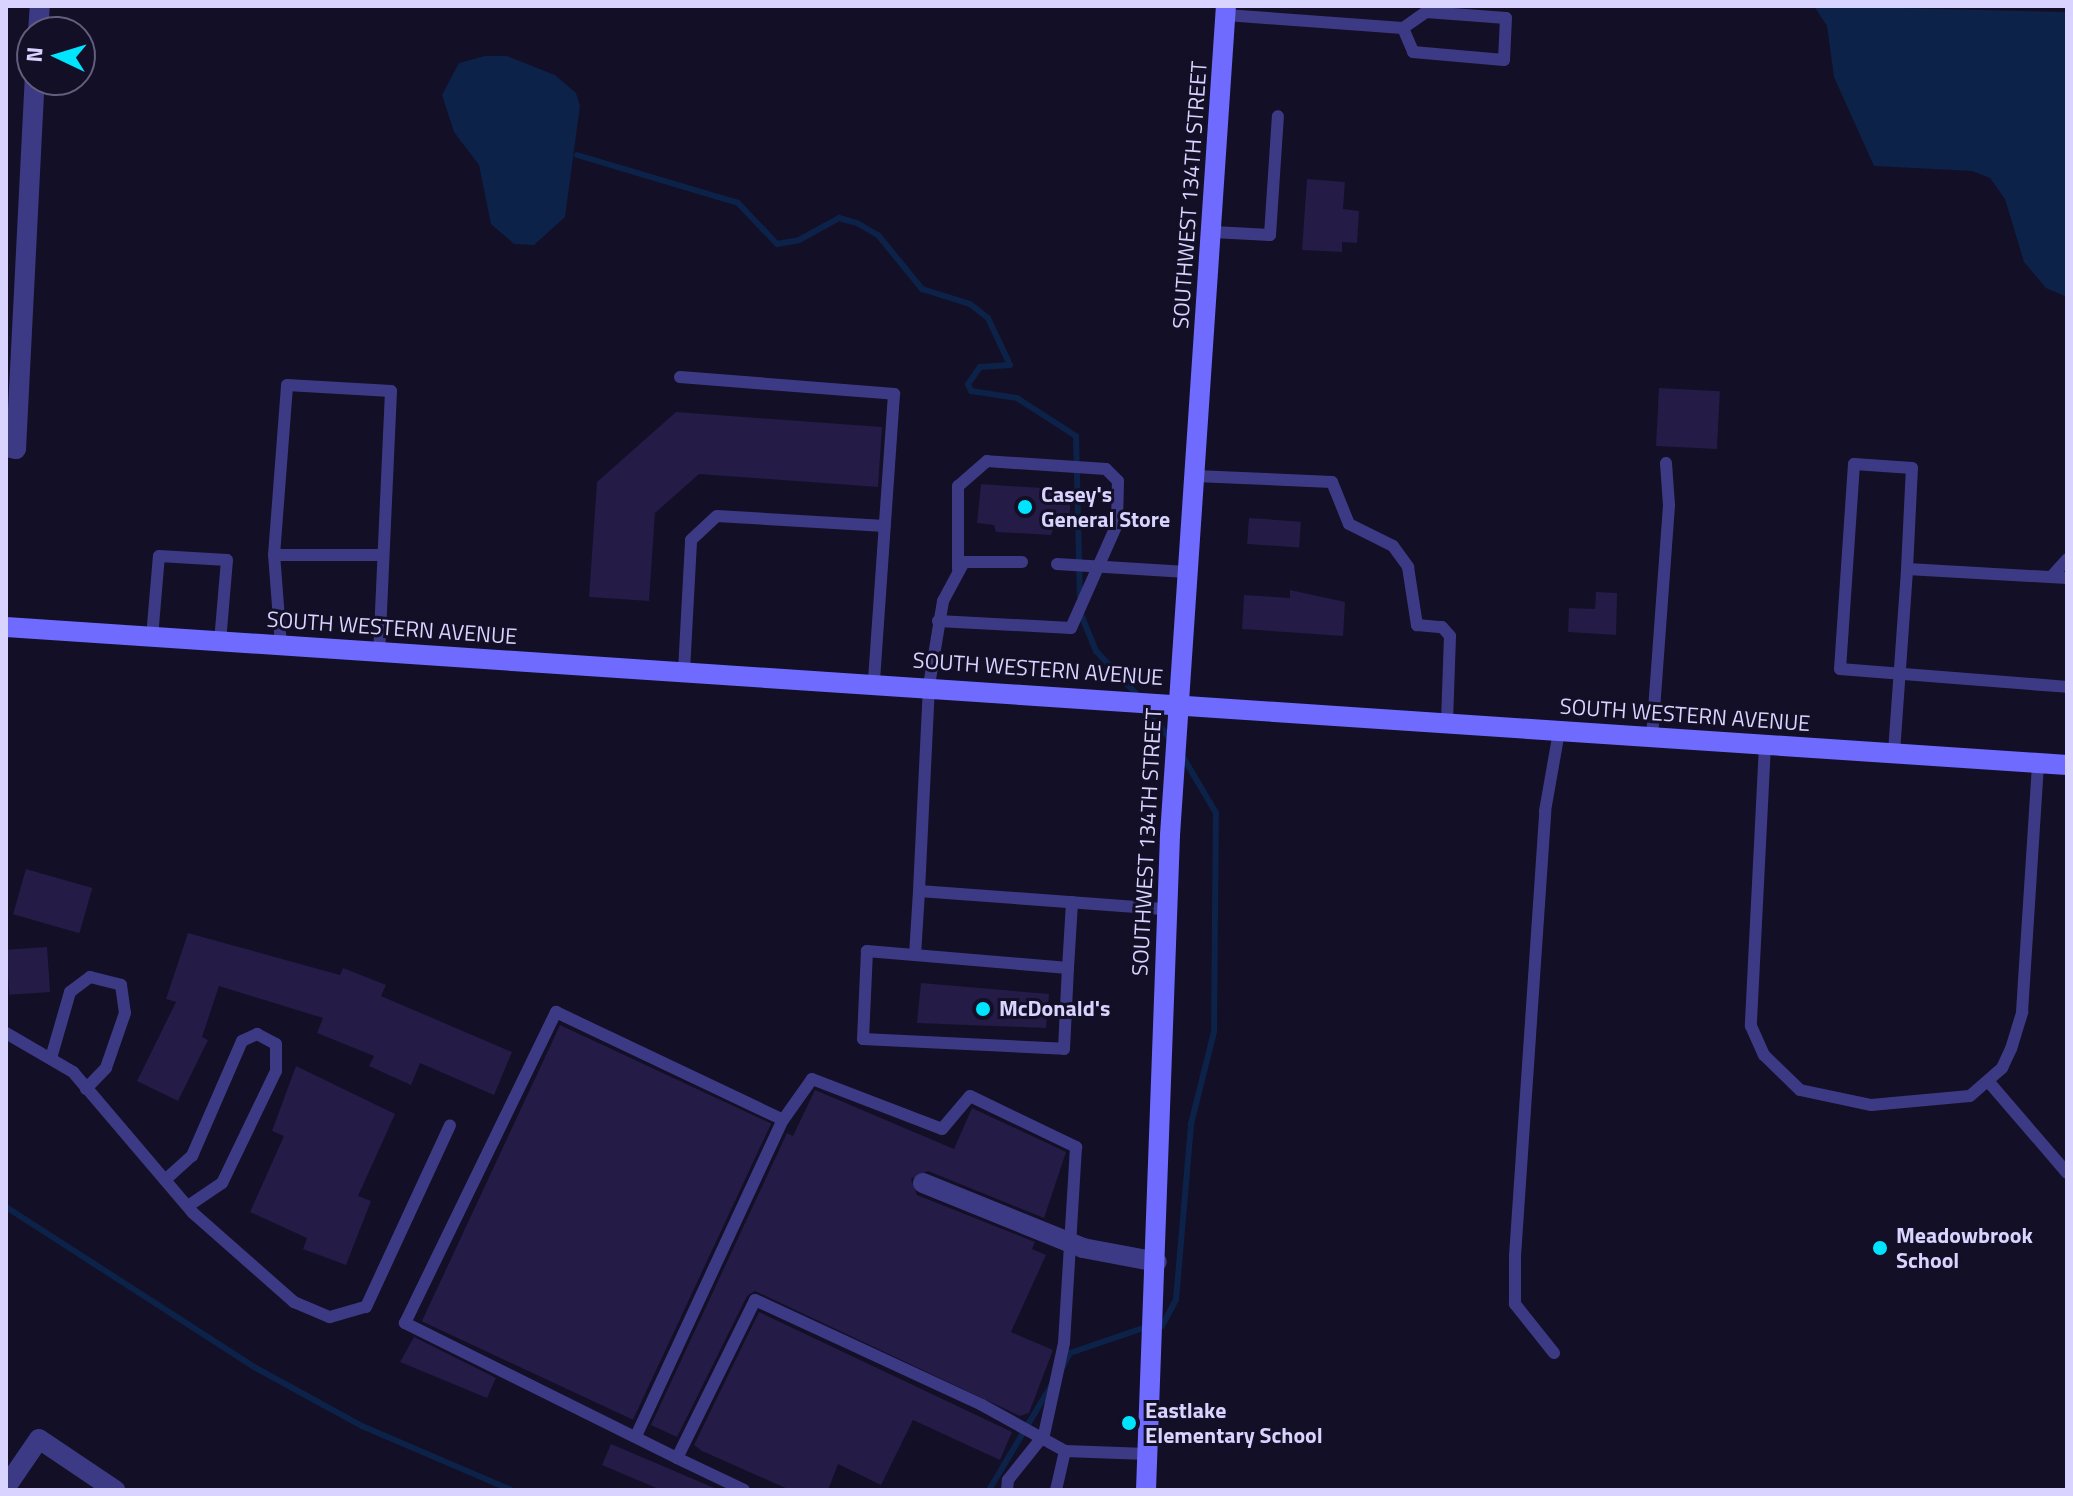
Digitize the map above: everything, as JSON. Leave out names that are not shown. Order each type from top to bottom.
[{"type":"main road","name":"SOUTHWEST 134TH STREET","points":[[1146,1490],[1157,1262],[1166,909],[1226,10]]},
{"type":"main road","name":"SOUTH WESTERN AVENUE","points":[[6,627],[1178,702],[1559,732],[2067,765]]},
{"type":"street","points":[[11,448],[34,96]]},
{"type":"street","points":[[923,1183],[1070,1243],[1157,1262]]},
{"type":"street","points":[[6,1487],[39,1439],[115,1490]]},
{"type":"lane","points":[[1226,10],[1403,28],[1426,12],[1506,18],[1504,60],[1413,52],[1403,28]]},
{"type":"lane","points":[[1213,232],[1270,235],[1278,116]]},
{"type":"lane","points":[[680,377],[894,394],[874,682]]},
{"type":"lane","points":[[281,645],[274,555],[287,385],[391,391],[379,651]]},
{"type":"lane","points":[[915,955],[929,686],[938,621],[958,569],[958,486],[987,461],[1106,469],[1118,481],[1117,510],[1102,567],[1071,628],[938,621]]},
{"type":"lane","points":[[1652,737],[1669,505],[1666,463]]},
{"type":"lane","points":[[1894,752],[1899,673],[1907,569],[1912,468],[1854,464],[1840,669],[1899,673],[2067,687]]},
{"type":"lane","points":[[1195,476],[1332,482],[1349,524],[1393,546],[1408,567],[1417,625],[1442,627],[1450,636],[1447,723]]},
{"type":"lane","points":[[684,671],[691,540],[717,516],[885,526]]},
{"type":"lane","points":[[274,555],[383,555]]},
{"type":"lane","points":[[152,637],[159,556],[227,560],[220,641]]},
{"type":"lane","points":[[2051,577],[2067,559]]},
{"type":"lane","points":[[958,569],[971,560],[1022,562]]},
{"type":"lane","points":[[1057,564],[1187,572]]},
{"type":"lane","points":[[1907,569],[2067,578]]},
{"type":"lane","points":[[1554,1353],[1515,1304],[1515,1256],[1544,827],[1559,732]]},
{"type":"lane","points":[[1765,745],[1749,1006],[1764,1055],[1800,1090],[1834,1100],[1955,1101],[1988,1081],[2002,1068],[2020,1025],[2038,763]]},
{"type":"lane","points":[[919,891],[1166,909]]},
{"type":"lane","points":[[1068,968],[867,951],[863,1039],[1064,1049],[1072,902]]},
{"type":"lane","points":[[51,1058],[70,992],[90,977],[121,985],[125,1013],[106,1068],[86,1089]]},
{"type":"lane","points":[[744,1490],[405,1323],[556,1012],[783,1120]]},
{"type":"lane","points":[[6,1033],[51,1058],[86,1089],[188,1206],[294,1302],[330,1317],[366,1307],[450,1125]]},
{"type":"lane","points":[[165,1180],[192,1156],[242,1041],[257,1034],[276,1044],[276,1071],[222,1183],[188,1206]]},
{"type":"lane","points":[[636,1436],[783,1120],[812,1079],[942,1129],[970,1096],[1076,1147],[1064,1343],[1044,1435],[1008,1480],[1007,1490]]},
{"type":"lane","points":[[1988,1081],[2067,1173]]},
{"type":"lane","points":[[677,1458],[755,1300],[1044,1435],[1065,1451],[1147,1454]]},
{"type":"lane","points":[[1056,1490],[1065,1451]]},
{"type":"water","points":[[1814,6],[2067,12],[2067,297],[2046,288],[2024,262],[2005,199],[1990,178],[1972,171],[1874,166],[1834,77],[1827,26]]},
{"type":"water","points":[[485,56],[507,56],[555,75],[576,93],[580,106],[565,217],[534,245],[514,244],[491,224],[479,165],[454,132],[442,95],[459,63]]},
{"type":"building","points":[[1307,179],[1345,182],[1343,209],[1359,211],[1357,243],[1342,242],[1342,252],[1302,250]]},
{"type":"building","points":[[1659,388],[1720,391],[1717,449],[1656,446]]},
{"type":"building","points":[[676,412],[882,427],[878,487],[699,474],[655,513],[649,601],[589,597],[597,482]]},
{"type":"building","name":"Casey's General Store","points":[[981,484],[1071,490],[1069,528],[1053,529],[1051,535],[996,532],[994,525],[977,523]]},
{"type":"building","points":[[1249,518],[1301,522],[1299,548],[1247,544]]},
{"type":"building","points":[[1290,590],[1345,602],[1343,636],[1242,629],[1244,595],[1290,598]]},
{"type":"building","points":[[1596,592],[1617,593],[1616,635],[1568,632],[1569,608],[1595,609]]},
{"type":"building","points":[[26,869],[92,888],[79,933],[13,914]]},
{"type":"building","points":[[188,933],[340,975],[343,968],[386,985],[381,996],[512,1052],[494,1095],[420,1063],[411,1085],[369,1066],[374,1056],[317,1033],[323,1018],[219,986],[202,1037],[208,1040],[178,1101],[137,1081],[176,1002],[166,999]]},
{"type":"building","points":[[47,947],[50,992],[9,995],[6,950]]},
{"type":"building","name":"McDonald's","points":[[921,983],[1049,994],[1046,1028],[917,1023]]},
{"type":"building","points":[[560,1025],[771,1123],[633,1420],[422,1321]]},
{"type":"building","points":[[296,1066],[395,1114],[358,1196],[371,1201],[346,1265],[303,1249],[307,1238],[250,1212],[284,1136],[272,1131]]},
{"type":"building","points":[[815,1090],[954,1149],[972,1108],[1066,1152],[1044,1218],[928,1171],[911,1179],[917,1195],[1035,1242],[1032,1249],[1046,1255],[1011,1332],[1053,1350],[1029,1413],[1020,1416],[755,1291],[747,1296],[677,1437],[651,1425],[787,1133],[793,1136]]},
{"type":"building","points":[[759,1312],[1012,1432],[1000,1460],[913,1420],[881,1485],[838,1464],[828,1490],[790,1490],[702,1451],[694,1445]]},
{"type":"building","points":[[414,1337],[496,1378],[487,1398],[400,1362]]},
{"type":"building","points":[[611,1444],[719,1490],[661,1490],[602,1465]]},
{"type":"waterway","points":[[577,155],[738,203],[777,244],[799,240],[839,218],[857,223],[878,235],[922,289],[970,304],[988,318],[1010,365],[980,367],[968,384],[971,391],[1017,398],[1076,436],[1080,596]]},
{"type":"waterway","points":[[1080,612],[1096,651],[1141,699]]},
{"type":"waterway","points":[[1148,708],[1171,741]]},
{"type":"waterway","points":[[1156,1325],[1162,1326],[1176,1300],[1191,1124],[1214,1032],[1216,813],[1183,757]]},
{"type":"waterway","points":[[6,1207],[256,1368],[362,1426],[511,1490]]},
{"type":"waterway","points":[[1063,1366],[1070,1353],[1146,1327]]},
{"type":"waterway","points":[[989,1490],[1051,1386]]},
{"type":"place","name":"Casey's General Store","points":[[1025,507]]},
{"type":"place","name":"McDonald's","points":[[983,1009]]},
{"type":"place","name":"Meadowbrook School","points":[[1880,1248]]},
{"type":"place","name":"Eastlake Elementary School","points":[[1129,1423]]}]
